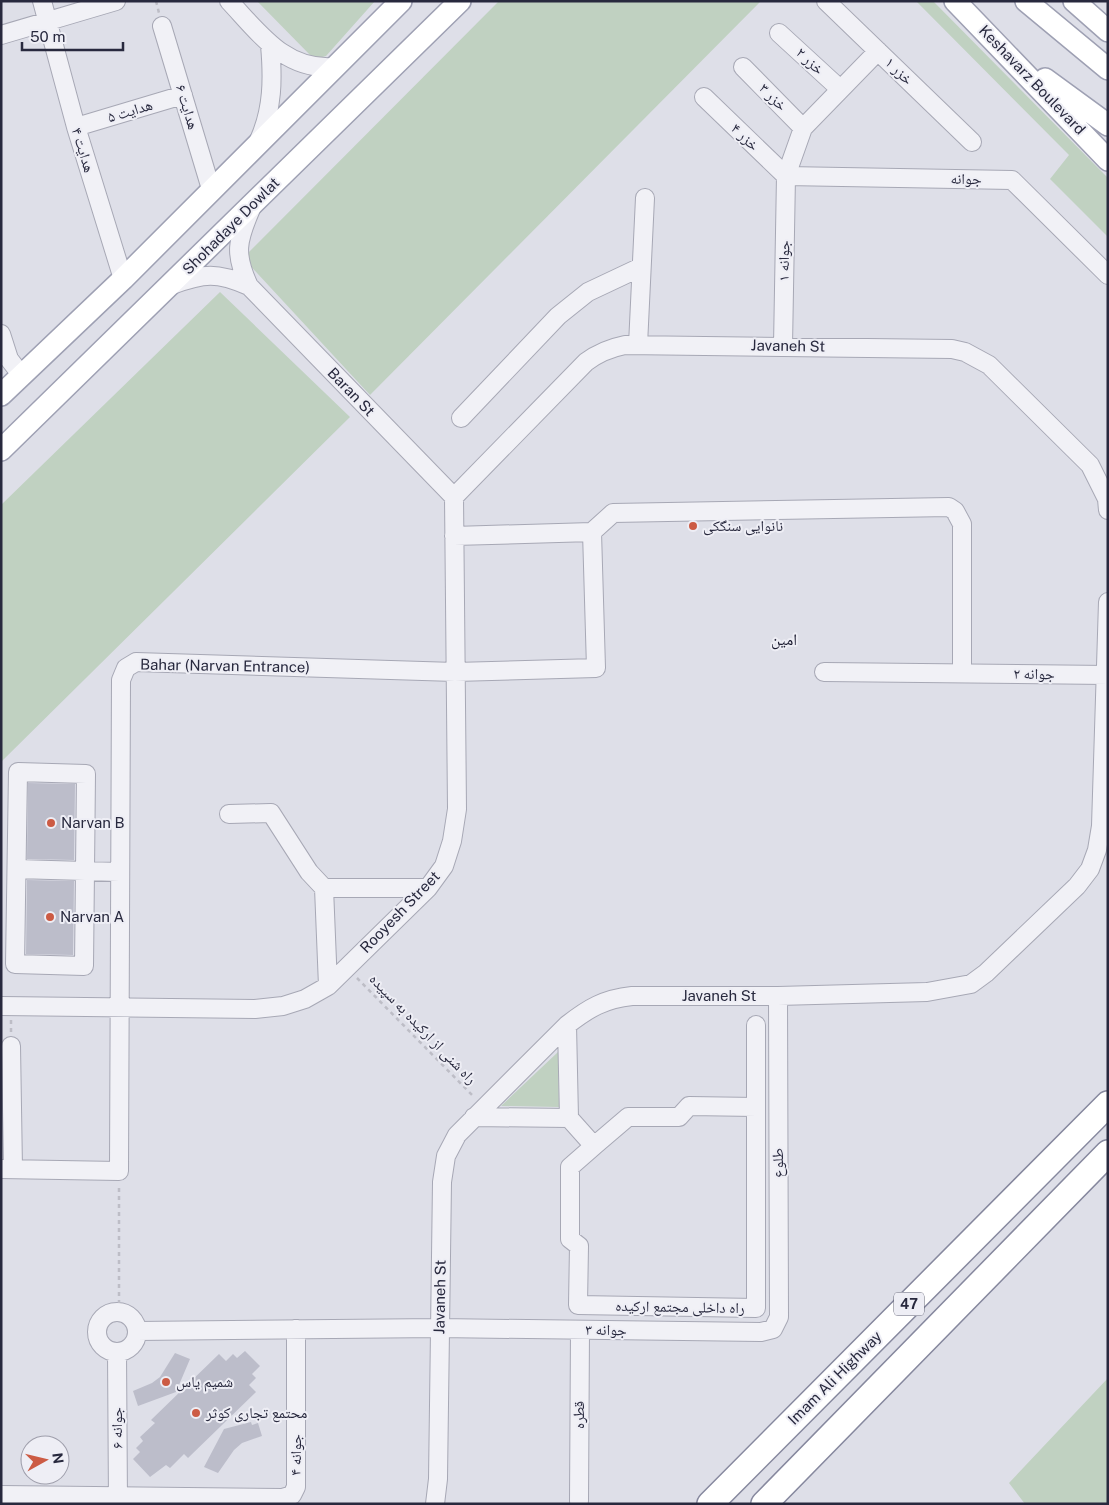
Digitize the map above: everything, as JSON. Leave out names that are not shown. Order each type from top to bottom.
[{"type":"highway","name":"Imam Ali Highway","points":[[710,1504],[1108,1104]]},
{"type":"highway","name":"47","points":[[764,1504],[1108,1153]]},
{"type":"main road","points":[[1,395],[122,279],[401,1]]},
{"type":"main road","name":"Shohadaye Dowlat","points":[[1,450],[172,286],[460,1]]},
{"type":"main road","name":"Keshavarz Boulevard","points":[[955,1],[1108,160]]},
{"type":"main road","points":[[1026,1],[1108,69]]},
{"type":"main road","points":[[1074,1],[1108,31]]},
{"type":"main road","points":[[1002,48],[1108,125]]},
{"type":"street","name":"هدایت ۴","points":[[42,1],[76,127],[122,279]]},
{"type":"street","points":[[1,35],[116,1]]},
{"type":"street","points":[[229,1],[270,45],[301,64],[315,68],[333,67]]},
{"type":"street","name":"خزر ۱","points":[[826,1],[972,142]]},
{"type":"street","name":"هدایت ۶","points":[[162,26],[211,189]]},
{"type":"street","name":"خزر ۲","points":[[779,33],[840,90]]},
{"type":"street","points":[[257,145],[268,121],[271,98],[270,45]]},
{"type":"street","points":[[803,128],[878,51]]},
{"type":"street","name":"خزر ۳","points":[[743,67],[803,128]]},
{"type":"street","name":"هدایت ۵","points":[[76,127],[183,95]]},
{"type":"street","name":"خزر ۴","points":[[704,97],[786,176]]},
{"type":"street","name":"جوانه ۱","points":[[783,346],[786,176],[803,128]]},
{"type":"street","name":"جوانه","points":[[786,176],[1012,180],[1108,275]]},
{"type":"street","points":[[638,345],[645,198]]},
{"type":"street","points":[[249,286],[240,266],[238,251],[240,232],[252,207]]},
{"type":"street","points":[[461,418],[558,316],[588,292],[641,267]]},
{"type":"street","points":[[172,286],[196,276],[214,274],[228,277],[249,286]]},
{"type":"street","name":"Baran St","points":[[249,286],[454,497]]},
{"type":"street","points":[[1,334],[5,360],[22,376]]},
{"type":"street","name":"Javaneh St","points":[[454,497],[586,362],[612,347],[638,345],[952,349],[979,358],[990,365],[1090,465],[1102,486],[1108,510]]},
{"type":"street","name":"Rooyesh Street","points":[[6,1006],[255,1009],[282,1006],[305,999],[328,986],[428,888],[444,866],[452,841],[457,809],[454,497]]},
{"type":"street","points":[[454,536],[592,532],[613,513],[949,507],[956,511],[962,524],[962,672]]},
{"type":"street","name":"Bahar (Narvan Entrance)","points":[[119,1171],[118,1007],[112,872],[121,680],[126,668],[136,662],[455,672],[596,668],[592,532]]},
{"type":"street","name":"Javaneh St","points":[[435,1504],[438,1479],[442,1182],[446,1156],[457,1135],[567,1025],[587,1009],[610,998],[632,996],[778,996],[927,992],[971,984],[986,973],[1077,886],[1090,869],[1097,850],[1101,826],[1108,602]]},
{"type":"street","name":"جوانه ۲","points":[[824,672],[1107,675]]},
{"type":"street","points":[[18,772],[86,774],[84,966],[15,964],[17,869],[18,772]]},
{"type":"street","points":[[229,814],[262,813],[300,872],[309,872],[324,888],[328,986]]},
{"type":"street","points":[[17,869],[112,872]]},
{"type":"street","points":[[324,888],[428,888]]},
{"type":"street","name":"طلوع","points":[[773,1329],[778,1317],[778,996]]},
{"type":"street","points":[[567,1025],[575,1124],[594,1146]]},
{"type":"street","name":"راه داخلی مجتمع ارکیده","points":[[756,1025],[756,1107],[756,1308],[578,1305],[579,1246],[570,1239],[570,1167],[628,1117],[679,1118],[689,1106],[756,1107]]},
{"type":"street","points":[[11,1046],[7,1169],[119,1171]]},
{"type":"street","points":[[479,1112],[575,1124]]},
{"type":"street","points":[[112,1312],[119,1312],[129,1316],[137,1330],[136,1337],[129,1348],[117,1352],[110,1351],[100,1343],[97,1330],[101,1319],[112,1312]]},
{"type":"street","points":[[137,1330],[439,1328]]},
{"type":"street","name":"جوانه ۳","points":[[439,1328],[762,1332],[773,1329]]},
{"type":"street","name":"جوانه ۴","points":[[118,1500],[282,1498],[292,1495],[296,1487],[296,1329]]},
{"type":"street","name":"قطره","points":[[579,1501],[580,1330]]},
{"type":"street","name":"جوانه ۶","points":[[117,1352],[118,1500]]},
{"type":"street","points":[[10,1498],[118,1500]]},
{"type":"path","name":"راه شنی از ارکیده به سپیده","points":[[347,967],[479,1112]]},
{"type":"path","points":[[6,1006],[11,1046]]},
{"type":"path","points":[[119,1171],[119,1312]]},
{"type":"green space","points":[[257,1],[375,1],[326,56],[319,58],[312,57]]},
{"type":"green space","points":[[499,1],[761,1],[370,395],[243,258]]},
{"type":"green space","points":[[916,1],[933,1],[1108,178],[1108,237],[1050,179],[1069,155]]},
{"type":"green space","points":[[220,292],[350,417],[1,762],[1,505]]},
{"type":"green space","points":[[558,1052],[559,1107],[501,1106]]},
{"type":"green space","points":[[1108,1378],[1108,1504],[1025,1504],[1009,1483]]},
{"type":"building","name":"Narvan B","points":[[28,783],[75,784],[74,860],[27,859]]},
{"type":"building","name":"Narvan A","points":[[27,880],[74,881],[73,955],[26,954]]},
{"type":"building","name":"محتمع تجاری کوثر","points":[[245,1351],[260,1366],[252,1374],[256,1378],[249,1385],[256,1392],[188,1458],[184,1454],[170,1468],[166,1465],[150,1477],[133,1459],[140,1452],[136,1448],[143,1441],[140,1437],[155,1423],[151,1420],[219,1354],[226,1361],[233,1354],[237,1358]]},
{"type":"building","points":[[175,1353],[190,1359],[176,1392],[138,1406],[133,1391],[152,1383],[160,1377]]},
{"type":"building","points":[[251,1422],[252,1425],[258,1423],[262,1436],[242,1443],[234,1450],[218,1473],[204,1467],[224,1429]]},
{"type":"place","name":"نانوایی سنگکی","points":[[693,526]]},
{"type":"place","name":"Narvan B","points":[[51,823]]},
{"type":"place","name":"Narvan A","points":[[50,917]]},
{"type":"place","name":"شمیم یاس","points":[[166,1382]]},
{"type":"place","name":"محتمع تجاری کوثر","points":[[196,1413]]},
{"type":"district","name":"امین","points":[[784,639]]}]
